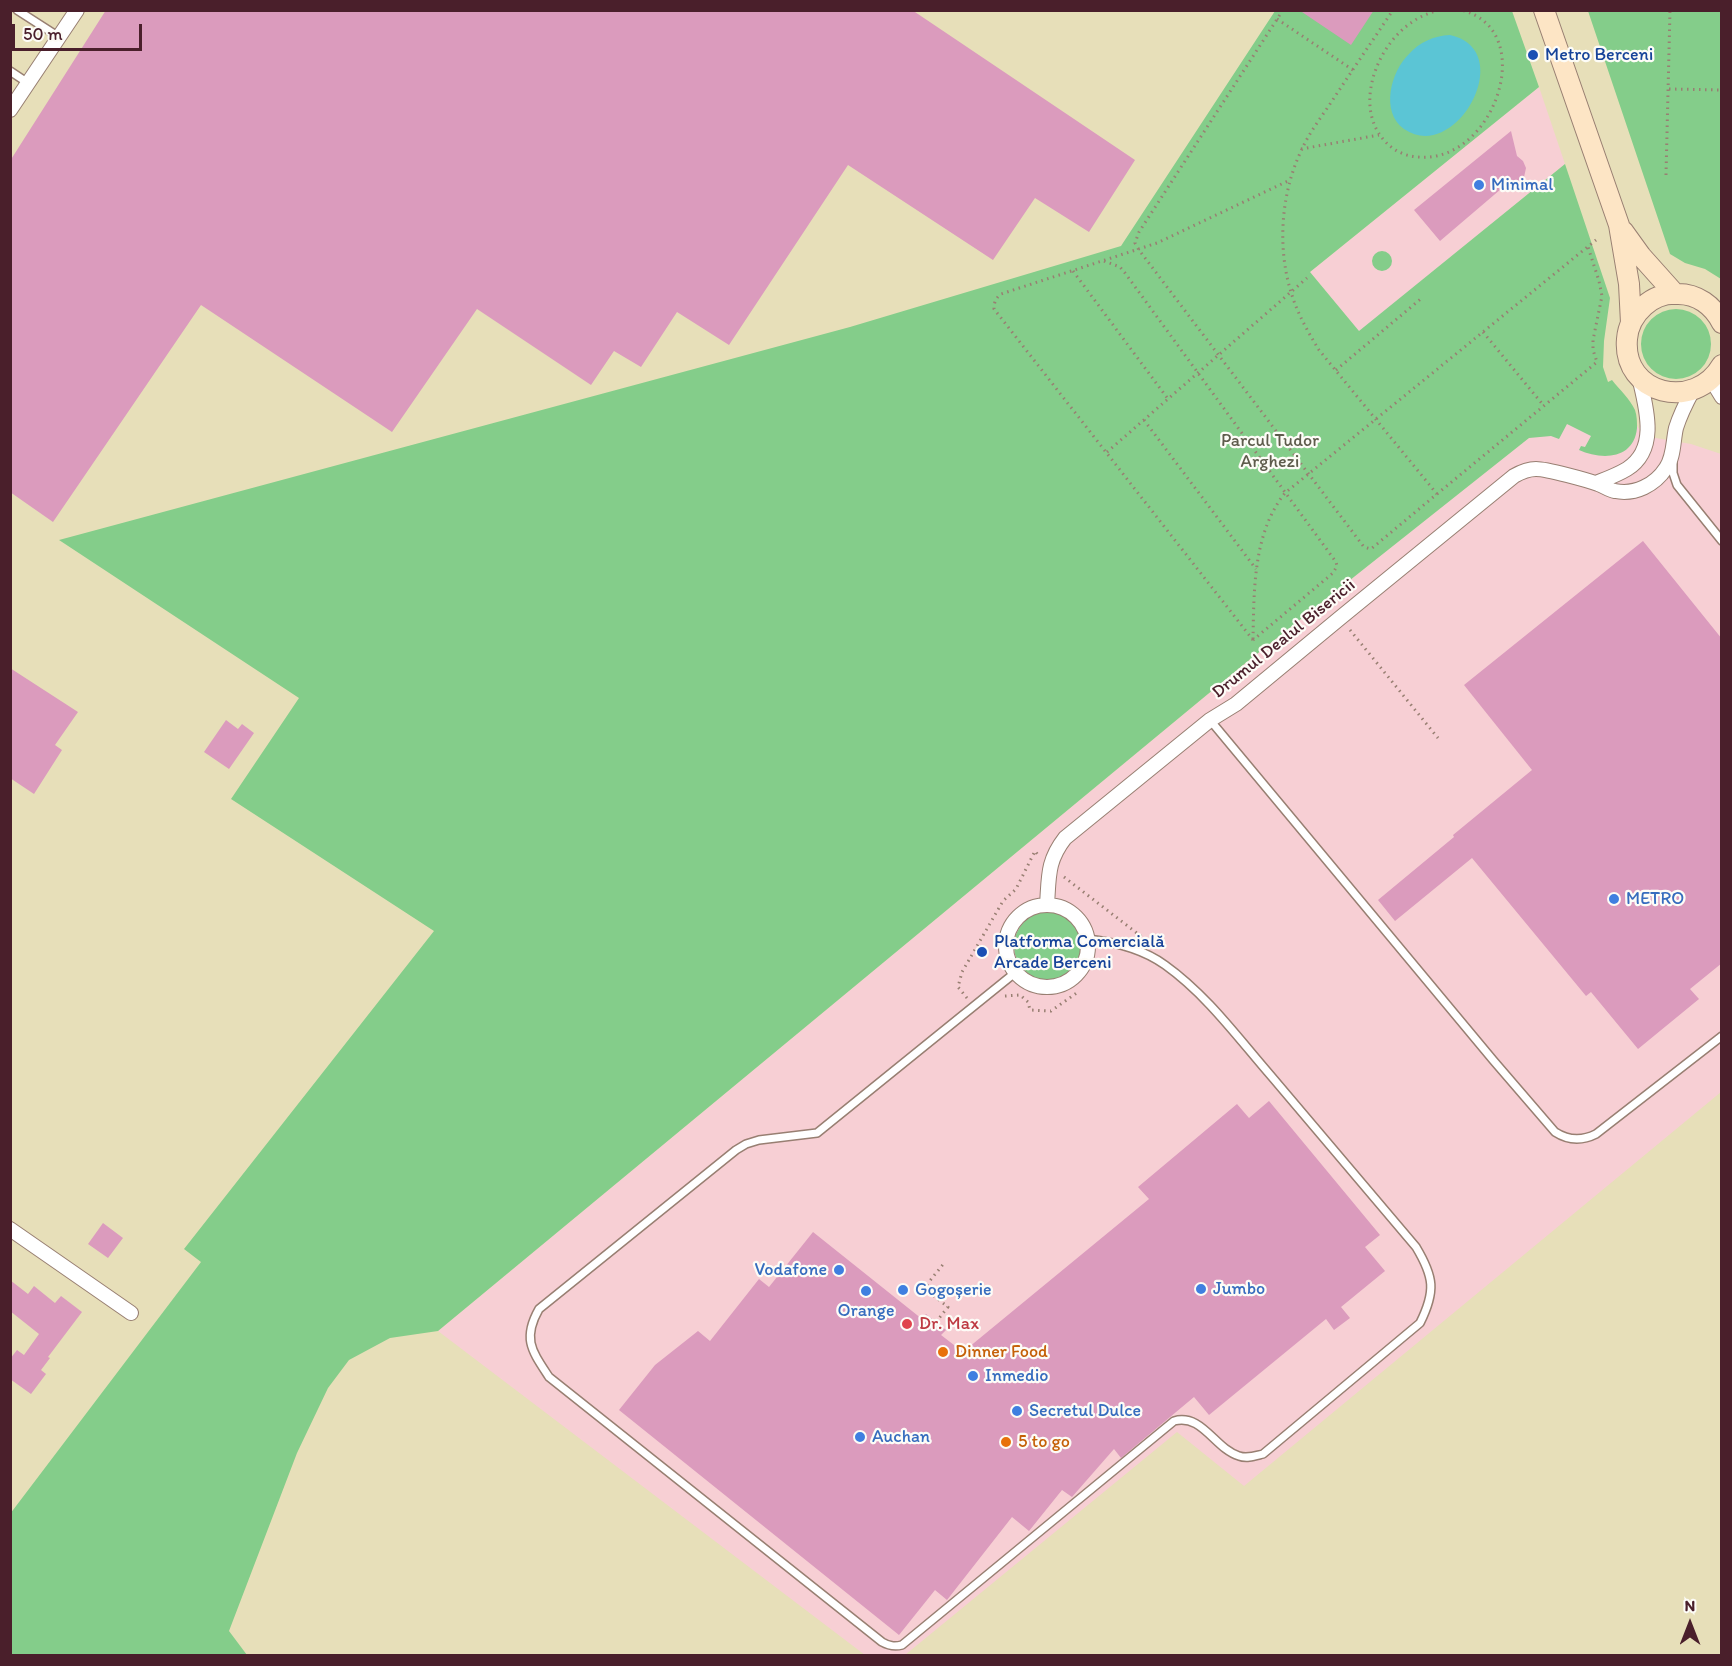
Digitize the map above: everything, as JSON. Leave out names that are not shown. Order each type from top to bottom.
[{"type":"main road","points":[[1544,10],[1619,225],[1629,284],[1631,323]]},
{"type":"main road","points":[[1619,225],[1641,256],[1675,294]]},
{"type":"main road","points":[[1717,374],[1702,386],[1692,390],[1678,393],[1664,392],[1651,386],[1633,368],[1628,357],[1628,334],[1638,311],[1661,296],[1675,294],[1695,297],[1713,304],[1713,310],[1722,323]]},
{"type":"street","points":[[11,108],[77,10]]},
{"type":"street","points":[[1717,374],[1722,397]]},
{"type":"street","points":[[1596,483],[1628,468],[1645,449],[1648,424],[1640,377]]},
{"type":"street","name":"Drumul Dealul Bisericii","points":[[1047,905],[1050,866],[1053,856],[1065,838],[1210,720],[1236,704],[1514,476],[1526,470],[1536,469],[1596,483],[1614,491],[1633,492],[1655,480],[1667,466],[1677,427],[1692,390]]},
{"type":"street","points":[[1047,905],[1069,911],[1078,919],[1088,939],[1085,963],[1078,973],[1062,984],[1046,987],[1024,980],[1010,962],[1007,951],[1010,929],[1017,919],[1035,907],[1047,905]]},
{"type":"street","points":[[10,1229],[131,1313]]},
{"type":"lane","points":[[17,10],[59,37]]},
{"type":"lane","points":[[10,71],[28,83]]},
{"type":"lane","points":[[1673,449],[1673,473],[1677,485],[1722,541]]},
{"type":"lane","points":[[1210,720],[1492,1060],[1555,1132],[1575,1139],[1587,1138],[1596,1134],[1722,1036]]},
{"type":"lane","points":[[1016,972],[817,1133],[759,1140],[736,1150],[539,1309],[532,1320],[531,1348],[549,1377],[889,1646],[903,1645],[1174,1421],[1191,1420],[1240,1457],[1263,1454],[1420,1323],[1427,1308],[1431,1292],[1430,1276],[1416,1247],[1210,1005],[1164,964],[1136,950],[1115,943],[1088,939]]},
{"type":"path","points":[[1283,10],[1139,232],[1135,243],[1138,250],[1364,547],[1371,549],[1597,362],[1593,340],[1602,296],[1587,247]]},
{"type":"path","points":[[1393,10],[1301,149],[1290,180],[1284,210],[1285,266],[1290,292],[1313,341],[1437,494]]},
{"type":"path","points":[[1439,10],[1410,24],[1392,41],[1384,52],[1372,81],[1370,107],[1372,121],[1379,135],[1397,152],[1411,157],[1429,158],[1444,154],[1469,140],[1484,123],[1500,90],[1503,67],[1500,46],[1481,20],[1461,10]]},
{"type":"path","points":[[1666,176],[1670,10]]},
{"type":"path","points":[[1277,19],[1353,70]]},
{"type":"path","points":[[1668,89],[1722,90]]},
{"type":"path","points":[[1301,149],[1379,135]]},
{"type":"path","points":[[1252,640],[994,309],[996,299],[1001,294],[1157,243],[1290,180]]},
{"type":"path","points":[[1252,640],[1257,569],[1266,524],[1278,502],[1286,493],[1596,240]]},
{"type":"path","points":[[1104,261],[1120,267],[1125,273],[1334,558],[1337,566],[1334,573],[1252,640]]},
{"type":"path","points":[[1073,271],[1168,399]]},
{"type":"path","points":[[1106,452],[1306,278]]},
{"type":"path","points":[[1336,370],[1423,297]]},
{"type":"path","points":[[1483,332],[1544,406]]},
{"type":"path","points":[[1144,420],[1257,569]]},
{"type":"path","points":[[1352,633],[1438,738]]},
{"type":"path","points":[[974,1006],[958,987],[962,972],[1003,901],[1016,889],[1035,851],[1050,866],[1142,937],[1136,950]]},
{"type":"path","points":[[1004,996],[1020,995],[1028,1002],[1030,1010],[1051,1011],[1078,992]]},
{"type":"path","points":[[936,1322],[948,1307],[924,1288],[945,1262]]},
{"type":"shaded area","points":[[1539,87],[1565,164],[1359,332],[1310,272]]},
{"type":"shaded area","points":[[1608,383],[1644,436],[1691,444],[1721,454],[1721,1092],[1244,1486],[1177,1432],[905,1655],[865,1655],[438,1331],[1243,665],[1569,406],[1581,403]]},
{"type":"green space","name":"Parcul Tudor Arghezi","points":[[1275,11],[1512,11],[1539,87],[1310,272],[1359,331],[1565,164],[1610,298],[1603,367],[1608,382],[1612,380],[1635,410],[1637,428],[1635,439],[1630,446],[1623,452],[1606,456],[1579,450],[1581,446],[1585,447],[1591,436],[1567,424],[1559,439],[1551,436],[1529,438],[1243,665],[438,1331],[390,1338],[349,1360],[328,1388],[297,1453],[229,1631],[247,1655],[11,1655],[10,1514],[201,1262],[184,1249],[434,931],[231,799],[299,698],[59,540],[850,327],[1121,246]]},
{"type":"green space","points":[[1588,11],[1721,11],[1721,279],[1705,269],[1685,263],[1670,254]]},
{"type":"green space","points":[[1382,251],[1389,254],[1392,261],[1389,268],[1382,271],[1375,268],[1372,261],[1375,254]]},
{"type":"green space","points":[[1683,309],[1696,315],[1705,324],[1709,330],[1711,344],[1709,358],[1701,369],[1690,377],[1669,379],[1651,369],[1643,358],[1641,337],[1651,319],[1662,311]]},
{"type":"green space","points":[[1041,912],[1055,912],[1067,917],[1077,927],[1082,946],[1077,965],[1067,975],[1055,980],[1041,980],[1029,975],[1019,965],[1014,953],[1014,939],[1019,927],[1029,917]]},
{"type":"water","points":[[1450,35],[1470,45],[1479,61],[1479,81],[1472,101],[1460,119],[1443,132],[1424,136],[1404,129],[1397,122],[1390,102],[1397,70],[1409,54],[1427,40]]},
{"type":"building","points":[[106,10],[912,10],[1135,160],[1089,232],[1035,198],[993,260],[848,165],[729,345],[677,312],[641,367],[614,351],[591,385],[477,309],[392,432],[201,305],[53,522],[10,492],[10,161]]},
{"type":"building","points":[[1299,10],[1374,10],[1351,45]]},
{"type":"building","name":"Minimal","points":[[1511,131],[1517,156],[1526,168],[1523,182],[1501,189],[1440,241],[1414,210]]},
{"type":"building","name":"METRO","points":[[1643,541],[1722,639],[1722,963],[1690,989],[1699,999],[1638,1049],[1591,992],[1586,996],[1472,858],[1395,921],[1378,900],[1532,770],[1464,685]]},
{"type":"building","points":[[10,668],[78,712],[55,745],[62,750],[34,794],[10,778]]},
{"type":"building","points":[[226,720],[238,729],[242,724],[254,733],[229,769],[204,752]]},
{"type":"building","points":[[1269,1101],[1380,1235],[1365,1247],[1385,1271],[1341,1307],[1350,1318],[1334,1330],[1326,1319],[1209,1415],[1194,1397],[1121,1458],[1114,1449],[1072,1497],[1062,1490],[1029,1531],[1012,1517],[947,1600],[935,1590],[899,1635],[619,1410],[655,1365],[698,1331],[710,1341],[759,1279],[769,1287],[813,1232],[922,1319],[926,1314],[946,1330],[941,1335],[963,1352],[1149,1199],[1138,1187],[1237,1104],[1249,1118]]},
{"type":"building","points":[[103,1223],[123,1238],[108,1258],[88,1244]]},
{"type":"building","points":[[10,1280],[28,1294],[34,1286],[55,1303],[61,1296],[82,1312],[48,1357],[50,1358],[41,1370],[46,1374],[31,1394],[10,1379],[10,1359],[17,1350],[24,1355],[39,1334],[10,1311]]},
{"type":"place","name":"Metro Berceni","points":[[1533,55]]},
{"type":"place","name":"Minimal","points":[[1479,185]]},
{"type":"place","name":"METRO","points":[[1614,899]]},
{"type":"place","name":"Platforma Comercială Arcade Berceni","points":[[982,952]]},
{"type":"place","name":"Vodafone","points":[[839,1270]]},
{"type":"place","name":"Jumbo","points":[[1201,1289]]},
{"type":"place","name":"Gogoșerie","points":[[903,1290]]},
{"type":"place","name":"Orange","points":[[866,1291]]},
{"type":"place","name":"Dr. Max","points":[[907,1324]]},
{"type":"place","name":"Dinner Food","points":[[943,1352]]},
{"type":"place","name":"Inmedio","points":[[973,1376]]},
{"type":"place","name":"Secretul Dulce","points":[[1017,1411]]},
{"type":"place","name":"Auchan","points":[[860,1437]]},
{"type":"place","name":"5 to go","points":[[1006,1442]]}]
